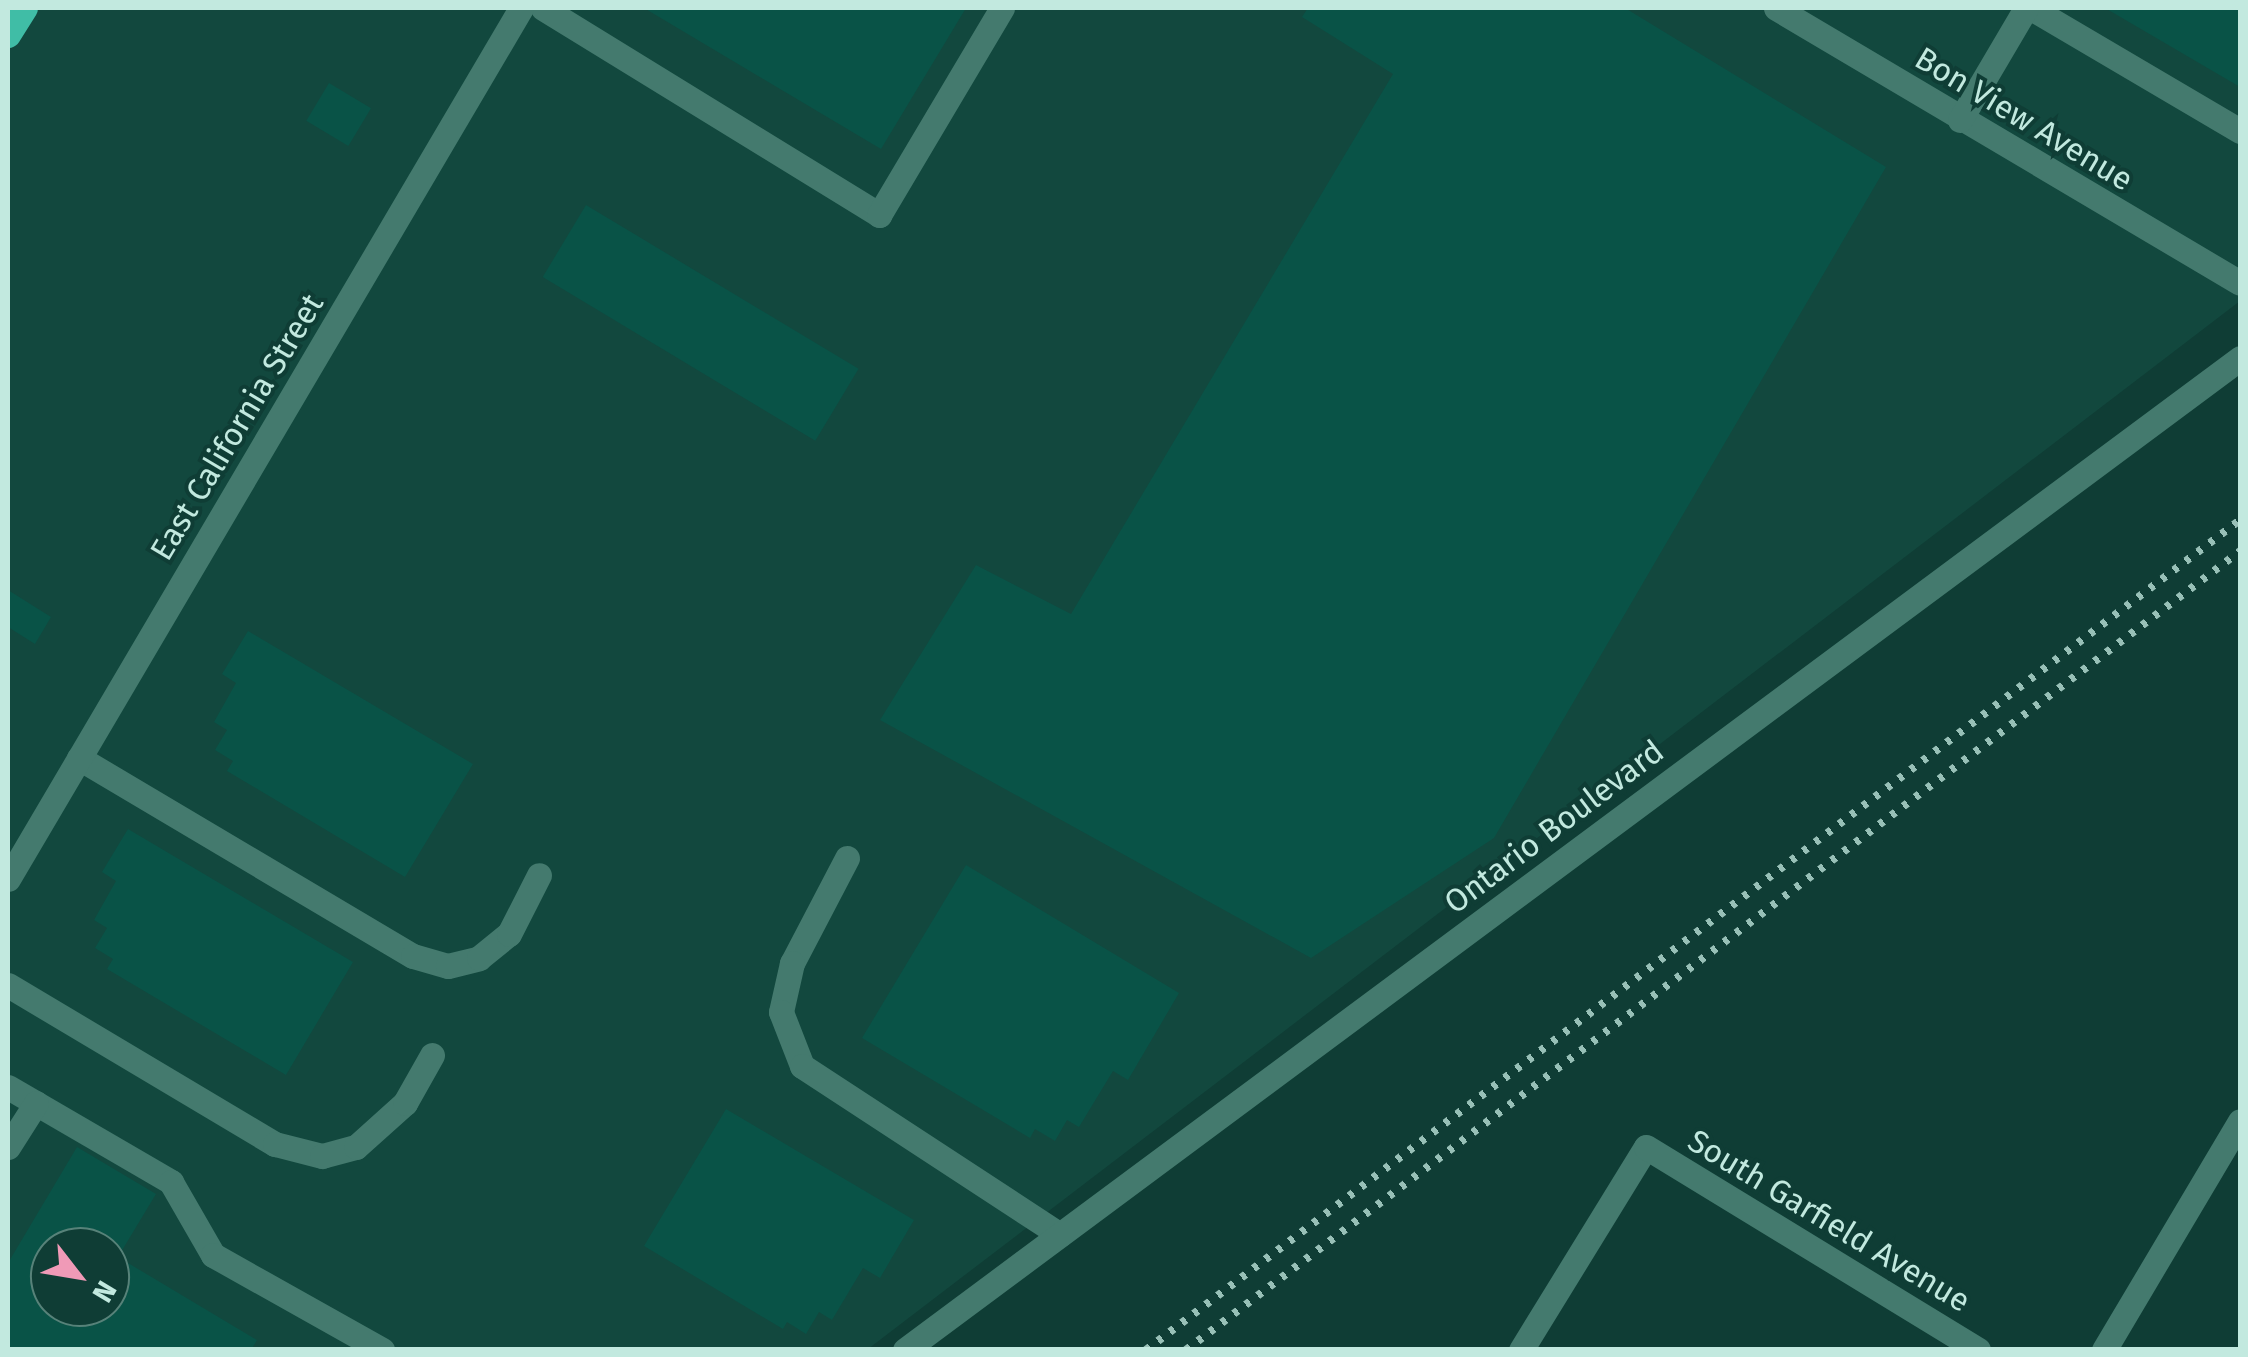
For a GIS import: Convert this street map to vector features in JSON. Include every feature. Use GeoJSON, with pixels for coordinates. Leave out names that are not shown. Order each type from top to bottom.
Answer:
{"type":"FeatureCollection","features":[{"type":"Feature","properties":{"kind":"main road"},"geometry":{"type":"LineString","coordinates":[[8,34],[24,8]]}},
{"type":"Feature","properties":{"kind":"street","name":"East California Street"},"geometry":{"type":"LineString","coordinates":[[8,879],[522,8]]}},
{"type":"Feature","properties":{"kind":"street"},"geometry":{"type":"LineString","coordinates":[[543,8],[879,216],[1002,8]]}},
{"type":"Feature","properties":{"kind":"street","name":"Bon View Avenue"},"geometry":{"type":"LineString","coordinates":[[1776,8],[2240,284]]}},
{"type":"Feature","properties":{"kind":"street"},"geometry":{"type":"LineString","coordinates":[[1960,120],[2029,8],[2240,131]]}},
{"type":"Feature","properties":{"kind":"street","name":"Ontario Boulevard"},"geometry":{"type":"LineString","coordinates":[[906,1350],[2240,358]]}},
{"type":"Feature","properties":{"kind":"street"},"geometry":{"type":"LineString","coordinates":[[78,758],[413,956],[448,966],[479,958],[508,934],[539,875]]}},
{"type":"Feature","properties":{"kind":"street"},"geometry":{"type":"LineString","coordinates":[[847,858],[792,962],[781,1012],[802,1066],[1060,1235]]}},
{"type":"Feature","properties":{"kind":"street"},"geometry":{"type":"LineString","coordinates":[[8,985],[275,1144],[322,1156],[356,1147],[404,1103],[432,1055]]}},
{"type":"Feature","properties":{"kind":"street"},"geometry":{"type":"LineString","coordinates":[[8,1087],[171,1182],[213,1256],[382,1350]]}},
{"type":"Feature","properties":{"kind":"street"},"geometry":{"type":"LineString","coordinates":[[8,1148],[36,1103]]}},
{"type":"Feature","properties":{"kind":"street"},"geometry":{"type":"LineString","coordinates":[[2104,1350],[2240,1121]]}},
{"type":"Feature","properties":{"kind":"street","name":"South Garfield Avenue"},"geometry":{"type":"LineString","coordinates":[[1521,1350],[1646,1148],[1978,1350]]}},
{"type":"Feature","properties":{"kind":"shaded area"},"geometry":{"type":"Polygon","coordinates":[[[8,8],[2240,8],[2240,301],[868,1349],[8,1350],[8,8]]]}},
{"type":"Feature","properties":{"kind":"building"},"geometry":{"type":"Polygon","coordinates":[[[644,8],[966,8],[881,149],[644,8]]]}},
{"type":"Feature","properties":{"kind":"building"},"geometry":{"type":"Polygon","coordinates":[[[1308,8],[1625,8],[1886,167],[1494,838],[1311,958],[880,720],[976,565],[1071,614],[1393,74],[1302,17],[1308,8]]]}},
{"type":"Feature","properties":{"kind":"building"},"geometry":{"type":"Polygon","coordinates":[[[2105,8],[2240,8],[2240,87],[2105,8]]]}},
{"type":"Feature","properties":{"kind":"building"},"geometry":{"type":"Polygon","coordinates":[[[329,83],[371,108],[348,146],[306,121],[329,83]]]}},
{"type":"Feature","properties":{"kind":"building"},"geometry":{"type":"Polygon","coordinates":[[[586,205],[859,369],[815,441],[543,277],[586,205]]]}},
{"type":"Feature","properties":{"kind":"building"},"geometry":{"type":"Polygon","coordinates":[[[8,590],[51,617],[35,644],[8,627],[8,590]]]}},
{"type":"Feature","properties":{"kind":"building"},"geometry":{"type":"Polygon","coordinates":[[[248,631],[473,764],[405,877],[227,771],[233,761],[215,750],[227,730],[214,722],[236,683],[222,674],[248,631]]]}},
{"type":"Feature","properties":{"kind":"building"},"geometry":{"type":"Polygon","coordinates":[[[128,829],[353,962],[286,1075],[107,969],[113,959],[95,948],[107,928],[94,920],[116,881],[102,872],[128,829]]]}},
{"type":"Feature","properties":{"kind":"building"},"geometry":{"type":"Polygon","coordinates":[[[966,865],[1179,993],[1128,1080],[1113,1071],[1079,1127],[1067,1120],[1055,1141],[1035,1129],[1030,1138],[862,1038],[966,865]]]}},
{"type":"Feature","properties":{"kind":"building"},"geometry":{"type":"Polygon","coordinates":[[[726,1109],[914,1220],[880,1278],[863,1268],[832,1320],[819,1312],[806,1334],[787,1322],[783,1329],[644,1246],[726,1109]]]}},
{"type":"Feature","properties":{"kind":"building"},"geometry":{"type":"Polygon","coordinates":[[[77,1147],[156,1194],[130,1237],[130,1227],[30,1227],[30,1327],[130,1327],[130,1264],[257,1340],[251,1350],[8,1350],[8,1263],[77,1147]]]}},
{"type":"Feature","properties":{"kind":"railway"},"geometry":{"type":"LineString","coordinates":[[1146,1350],[2240,520]]}},
{"type":"Feature","properties":{"kind":"railway"},"geometry":{"type":"LineString","coordinates":[[1186,1350],[2240,551]]}}]}
